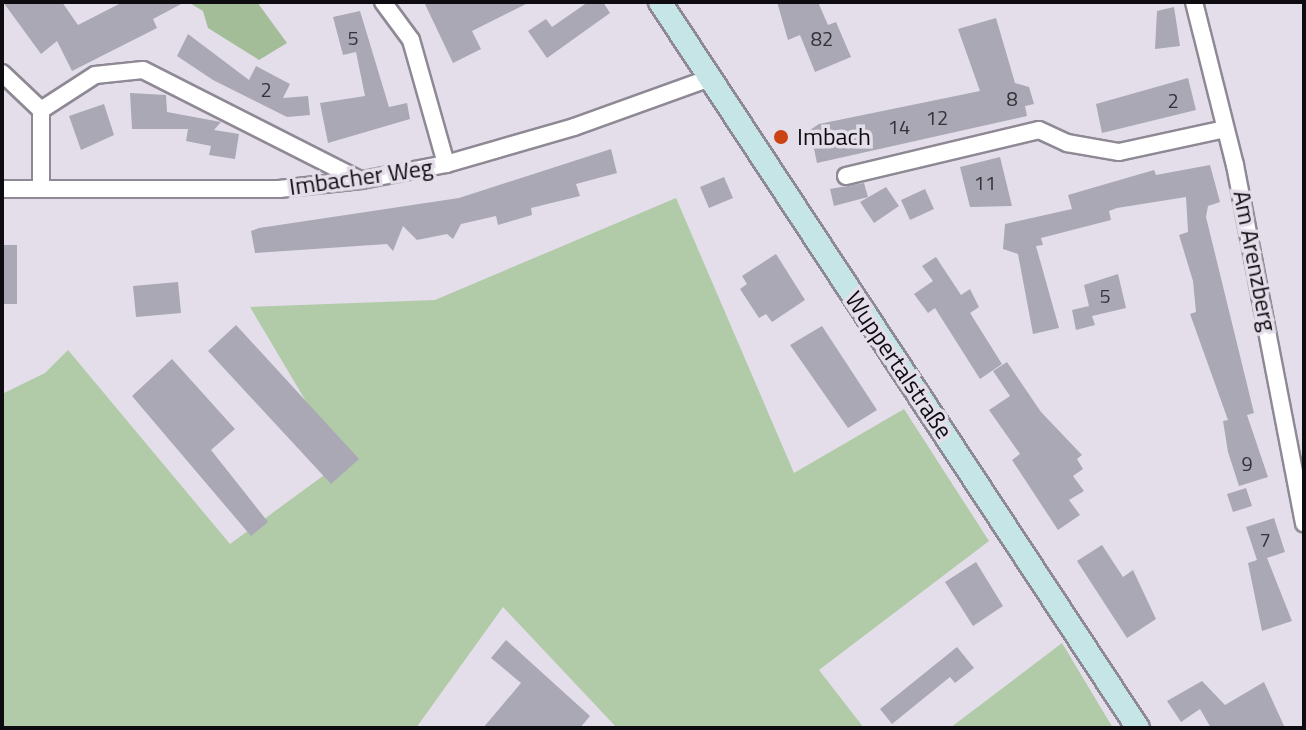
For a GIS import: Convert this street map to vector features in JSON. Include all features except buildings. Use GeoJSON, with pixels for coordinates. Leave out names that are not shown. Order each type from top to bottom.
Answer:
{"type":"FeatureCollection","features":[{"type":"Feature","properties":{"kind":"main road","name":"Wuppertalstraße"},"geometry":{"type":"LineString","coordinates":[[660,2],[707,79],[1138,728]]}},
{"type":"Feature","properties":{"kind":"street"},"geometry":{"type":"LineString","coordinates":[[383,2],[411,40],[446,164]]}},
{"type":"Feature","properties":{"kind":"street","name":"Am Arenzberg"},"geometry":{"type":"LineString","coordinates":[[1194,2],[1225,129],[1304,523]]}},
{"type":"Feature","properties":{"kind":"street"},"geometry":{"type":"LineString","coordinates":[[41,110],[95,75],[143,70],[362,180]]}},
{"type":"Feature","properties":{"kind":"street"},"geometry":{"type":"LineString","coordinates":[[2,73],[41,110],[41,188]]}},
{"type":"Feature","properties":{"kind":"street","name":"Imbacher Weg"},"geometry":{"type":"LineString","coordinates":[[2,189],[279,189],[362,180],[446,164],[707,79]]}},
{"type":"Feature","properties":{"kind":"street"},"geometry":{"type":"LineString","coordinates":[[846,176],[1039,130],[1067,143],[1119,152],[1225,129]]}},
{"type":"Feature","properties":{"kind":"green space"},"geometry":{"type":"Polygon","coordinates":[[[188,2],[257,2],[287,43],[259,60],[208,28],[203,11],[188,2]]]}},
{"type":"Feature","properties":{"kind":"green space"},"geometry":{"type":"Polygon","coordinates":[[[676,198],[794,473],[904,409],[989,541],[819,670],[864,728],[617,728],[503,607],[416,728],[2,728],[2,394],[45,373],[68,350],[230,544],[342,462],[250,307],[435,300],[676,198]]]}},
{"type":"Feature","properties":{"kind":"green space"},"geometry":{"type":"Polygon","coordinates":[[[1062,643],[1113,728],[950,728],[1062,643]]]}},
{"type":"Feature","properties":{"kind":"place","name":"Imbach"},"geometry":{"type":"Point","coordinates":[781,137]}}]}
